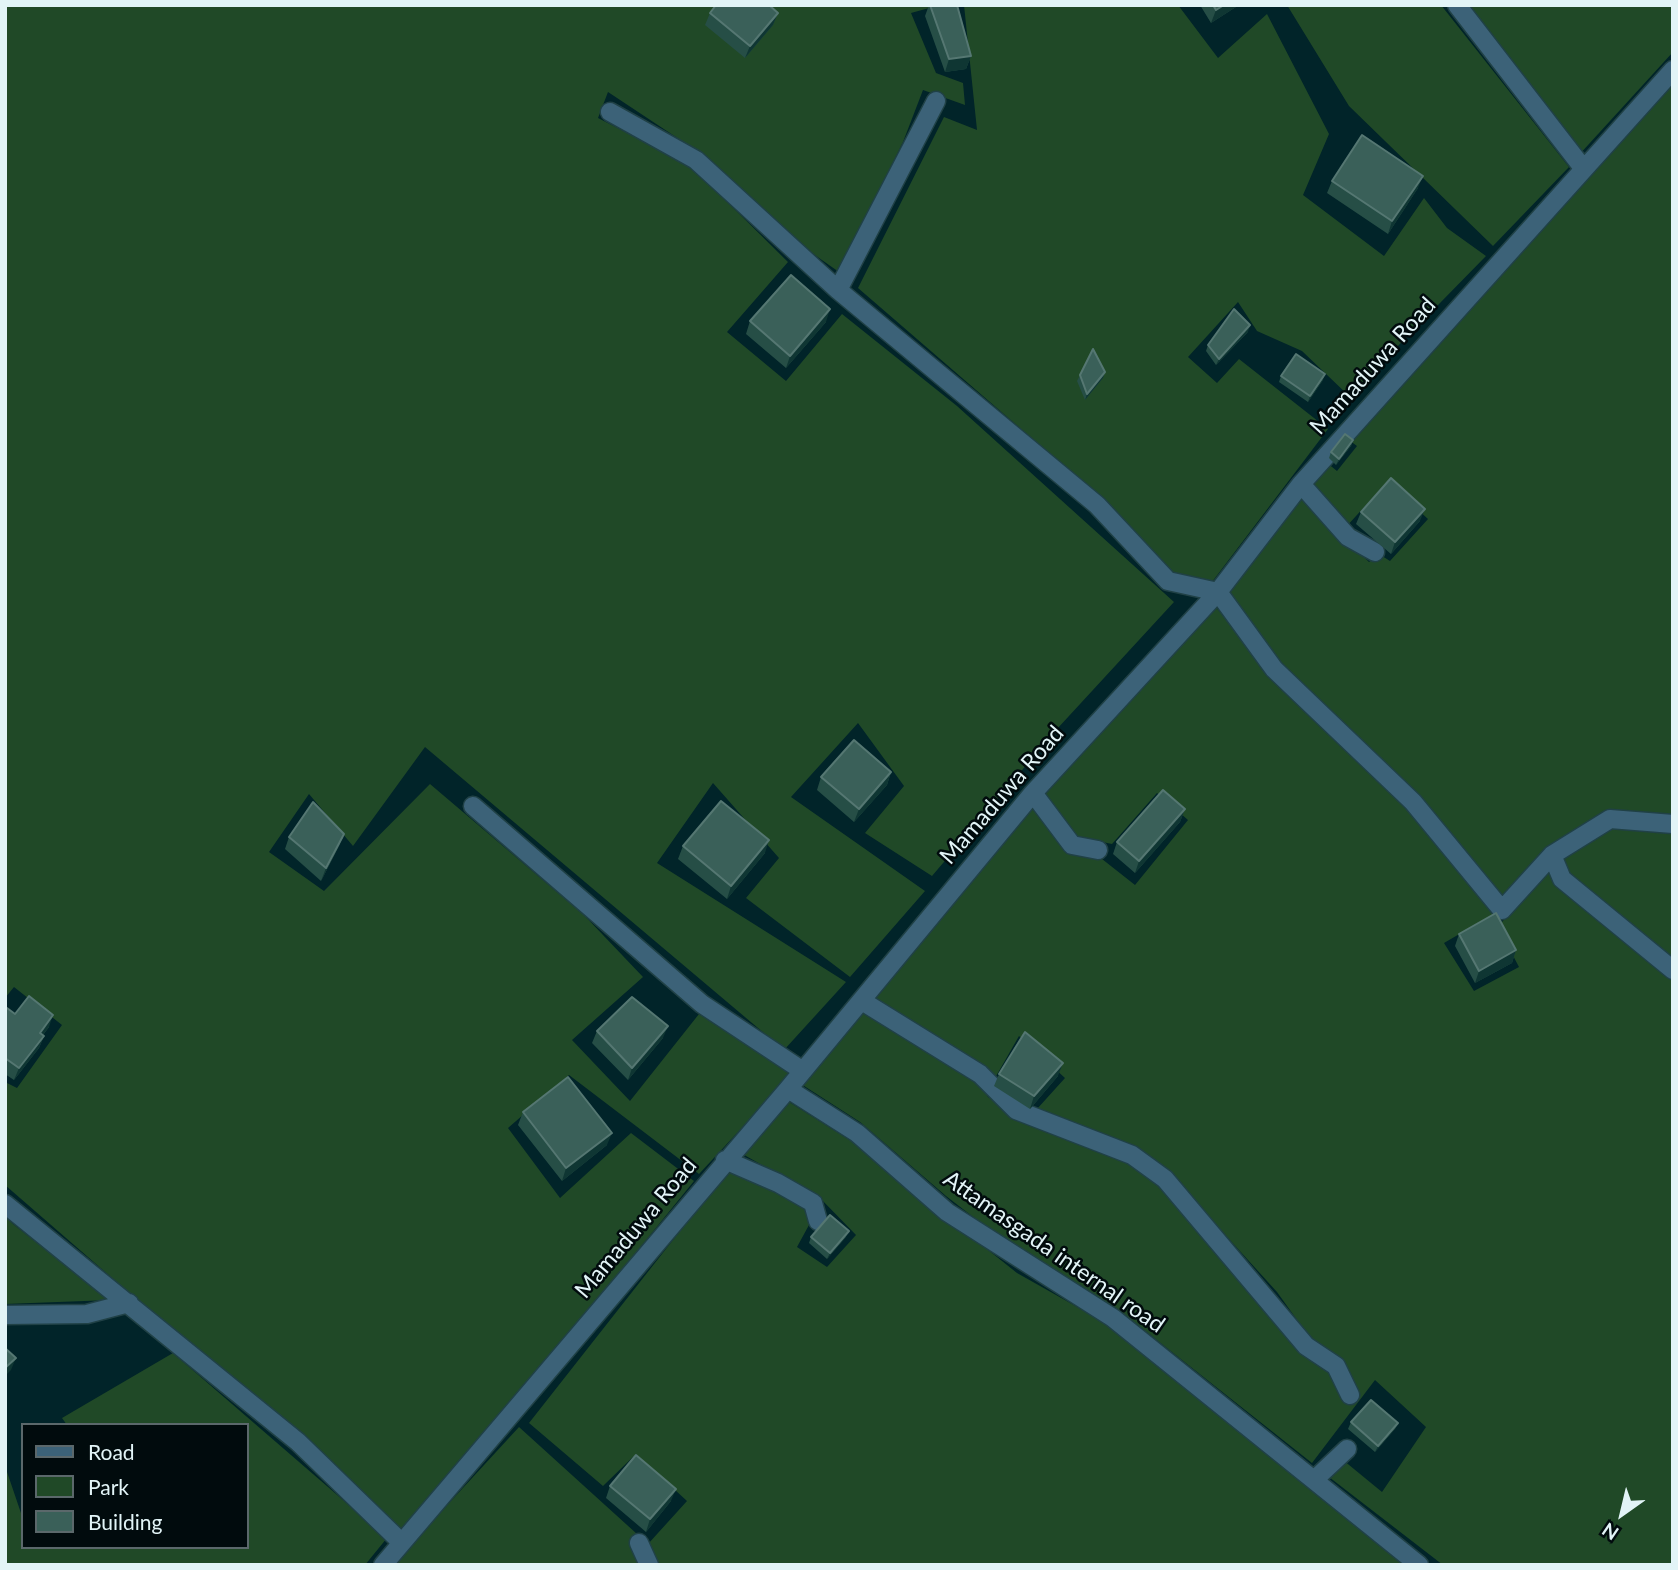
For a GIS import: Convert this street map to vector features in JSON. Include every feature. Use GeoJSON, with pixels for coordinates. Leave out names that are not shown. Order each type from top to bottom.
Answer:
{"type":"FeatureCollection","features":[{"type":"Feature","properties":{"kind":"street"},"geometry":{"type":"LineString","coordinates":[[1457,5],[1583,168]]}},
{"type":"Feature","properties":{"kind":"street","name":"Mamaduwa Road"},"geometry":{"type":"LineString","coordinates":[[383,1565],[788,1089],[1033,793],[1218,592],[1301,484],[1673,70]]}},
{"type":"Feature","properties":{"kind":"street"},"geometry":{"type":"LineString","coordinates":[[838,289],[936,101]]}},
{"type":"Feature","properties":{"kind":"street"},"geometry":{"type":"LineString","coordinates":[[610,112],[696,159],[838,289],[1097,505],[1168,581],[1218,592],[1274,669],[1413,802],[1502,910],[1552,855],[1610,819],[1673,824]]}},
{"type":"Feature","properties":{"kind":"street"},"geometry":{"type":"LineString","coordinates":[[1301,484],[1348,537],[1376,552]]}},
{"type":"Feature","properties":{"kind":"street"},"geometry":{"type":"LineString","coordinates":[[1033,793],[1072,845],[1098,850]]}},
{"type":"Feature","properties":{"kind":"street"},"geometry":{"type":"LineString","coordinates":[[473,806],[702,1004],[803,1071]]}},
{"type":"Feature","properties":{"kind":"street"},"geometry":{"type":"LineString","coordinates":[[1552,855],[1562,879],[1673,970]]}},
{"type":"Feature","properties":{"kind":"street"},"geometry":{"type":"LineString","coordinates":[[862,1001],[981,1074],[1016,1110],[1132,1155],[1165,1179],[1306,1346],[1336,1366],[1350,1395]]}},
{"type":"Feature","properties":{"kind":"street","name":"Attamasgada internal road"},"geometry":{"type":"LineString","coordinates":[[788,1089],[857,1133],[947,1212],[1113,1318],[1419,1565]]}},
{"type":"Feature","properties":{"kind":"street"},"geometry":{"type":"LineString","coordinates":[[725,1160],[778,1183],[813,1203],[818,1221]]}},
{"type":"Feature","properties":{"kind":"street"},"geometry":{"type":"LineString","coordinates":[[5,1204],[21,1220],[129,1303],[298,1442],[401,1542]]}},
{"type":"Feature","properties":{"kind":"street"},"geometry":{"type":"LineString","coordinates":[[5,1315],[87,1314],[129,1303]]}},
{"type":"Feature","properties":{"kind":"street"},"geometry":{"type":"LineString","coordinates":[[1314,1480],[1348,1449]]}},
{"type":"Feature","properties":{"kind":"street"},"geometry":{"type":"LineString","coordinates":[[639,1543],[649,1565]]}},
{"type":"Feature","properties":{"kind":"green space"},"geometry":{"type":"Polygon","coordinates":[[[5,5],[940,5],[911,13],[936,73],[963,83],[965,105],[923,90],[903,142],[839,272],[779,230],[700,153],[608,92],[598,118],[689,164],[788,262],[727,332],[786,381],[842,314],[957,406],[1174,602],[1057,729],[932,876],[865,833],[904,786],[858,723],[791,797],[925,891],[850,977],[746,898],[779,858],[713,783],[657,863],[846,982],[784,1050],[425,747],[353,846],[309,794],[269,852],[324,891],[430,784],[583,914],[643,977],[572,1040],[630,1101],[699,1014],[792,1074],[699,1174],[569,1075],[508,1128],[560,1198],[631,1133],[694,1181],[523,1392],[401,1529],[5,1185],[5,1082],[17,1088],[62,1025],[14,987],[5,998],[5,5]]]}},
{"type":"Feature","properties":{"kind":"green space"},"geometry":{"type":"Polygon","coordinates":[[[964,5],[1178,5],[1218,58],[1267,14],[1329,134],[1303,195],[1384,256],[1424,198],[1447,228],[1486,256],[1349,396],[1302,351],[1257,331],[1238,302],[1188,357],[1217,383],[1239,359],[1328,429],[1209,586],[1170,573],[1109,505],[858,288],[944,117],[977,130],[964,5]]]}},
{"type":"Feature","properties":{"kind":"green space"},"geometry":{"type":"Polygon","coordinates":[[[1287,5],[1441,5],[1569,167],[1493,246],[1349,106],[1287,5]]]}},
{"type":"Feature","properties":{"kind":"green space"},"geometry":{"type":"Polygon","coordinates":[[[1465,5],[1673,5],[1673,52],[1578,156],[1465,5]]]}},
{"type":"Feature","properties":{"kind":"green space"},"geometry":{"type":"Polygon","coordinates":[[[1673,81],[1673,817],[1608,811],[1500,901],[1279,664],[1220,591],[1297,492],[1369,562],[1379,554],[1390,561],[1428,519],[1387,482],[1346,527],[1302,481],[1321,458],[1337,471],[1357,446],[1342,435],[1673,81]]]}},
{"type":"Feature","properties":{"kind":"green space"},"geometry":{"type":"Polygon","coordinates":[[[1211,601],[1271,674],[1413,813],[1455,868],[1499,911],[1444,943],[1474,991],[1519,967],[1498,927],[1549,864],[1673,973],[1673,1565],[1443,1565],[1329,1477],[1343,1460],[1382,1492],[1426,1427],[1375,1380],[1312,1463],[1115,1307],[1021,1254],[946,1196],[860,1122],[801,1084],[858,1010],[977,1078],[988,1097],[1016,1114],[1129,1160],[1162,1184],[1331,1369],[1353,1398],[1277,1292],[1169,1173],[1037,1109],[1065,1078],[1019,1036],[995,1078],[865,997],[962,893],[1026,799],[1135,885],[1188,820],[1157,793],[1112,844],[1078,837],[1037,789],[1211,601]]]}},
{"type":"Feature","properties":{"kind":"green space"},"geometry":{"type":"Polygon","coordinates":[[[1610,825],[1673,830],[1673,958],[1567,876],[1562,855],[1610,825]]]}},
{"type":"Feature","properties":{"kind":"green space"},"geometry":{"type":"Polygon","coordinates":[[[786,1100],[853,1142],[1017,1273],[1111,1326],[1201,1401],[1313,1487],[1404,1565],[392,1565],[519,1427],[648,1544],[687,1501],[636,1454],[603,1486],[529,1423],[728,1170],[771,1186],[807,1209],[809,1225],[797,1247],[827,1267],[856,1235],[820,1198],[739,1152],[786,1100]]]}},
{"type":"Feature","properties":{"kind":"green space"},"geometry":{"type":"Polygon","coordinates":[[[5,1216],[13,1224],[111,1300],[5,1304],[5,1216]]]}},
{"type":"Feature","properties":{"kind":"green space"},"geometry":{"type":"Polygon","coordinates":[[[173,1353],[387,1538],[365,1565],[5,1565],[5,1466],[21,1513],[21,1549],[248,1549],[248,1423],[66,1423],[62,1418],[173,1353]]]}},
{"type":"Feature","properties":{"kind":"building"},"geometry":{"type":"Polygon","coordinates":[[[716,5],[769,5],[778,13],[750,46],[710,13],[716,5]]]}},
{"type":"Feature","properties":{"kind":"building"},"geometry":{"type":"Polygon","coordinates":[[[930,5],[957,5],[971,56],[949,59],[930,5]]]}},
{"type":"Feature","properties":{"kind":"building"},"geometry":{"type":"Polygon","coordinates":[[[1362,135],[1423,176],[1392,221],[1332,181],[1362,135]]]}},
{"type":"Feature","properties":{"kind":"building"},"geometry":{"type":"Polygon","coordinates":[[[791,275],[830,309],[790,356],[750,321],[791,275]]]}},
{"type":"Feature","properties":{"kind":"building"},"geometry":{"type":"Polygon","coordinates":[[[1234,309],[1250,325],[1219,359],[1208,345],[1234,309]]]}},
{"type":"Feature","properties":{"kind":"building"},"geometry":{"type":"Polygon","coordinates":[[[1093,349],[1105,372],[1087,394],[1080,375],[1093,349]]]}},
{"type":"Feature","properties":{"kind":"building"},"geometry":{"type":"Polygon","coordinates":[[[1296,354],[1325,374],[1310,396],[1281,376],[1296,354]]]}},
{"type":"Feature","properties":{"kind":"building"},"geometry":{"type":"Polygon","coordinates":[[[1345,434],[1353,440],[1339,459],[1331,452],[1345,434]]]}},
{"type":"Feature","properties":{"kind":"building"},"geometry":{"type":"Polygon","coordinates":[[[1391,478],[1425,509],[1395,542],[1361,512],[1391,478]]]}},
{"type":"Feature","properties":{"kind":"building"},"geometry":{"type":"Polygon","coordinates":[[[854,740],[891,772],[859,809],[821,777],[854,740]]]}},
{"type":"Feature","properties":{"kind":"building"},"geometry":{"type":"Polygon","coordinates":[[[1163,790],[1185,809],[1139,861],[1117,842],[1163,790]]]}},
{"type":"Feature","properties":{"kind":"building"},"geometry":{"type":"Polygon","coordinates":[[[721,801],[769,840],[731,886],[683,846],[721,801]]]}},
{"type":"Feature","properties":{"kind":"building"},"geometry":{"type":"Polygon","coordinates":[[[313,802],[344,834],[326,868],[289,837],[313,802]]]}},
{"type":"Feature","properties":{"kind":"building"},"geometry":{"type":"Polygon","coordinates":[[[1496,913],[1516,950],[1479,971],[1459,934],[1496,913]]]}},
{"type":"Feature","properties":{"kind":"building"},"geometry":{"type":"Polygon","coordinates":[[[29,996],[53,1015],[40,1033],[44,1036],[19,1068],[5,1058],[5,1010],[7,1008],[15,1014],[29,996]]]}},
{"type":"Feature","properties":{"kind":"building"},"geometry":{"type":"Polygon","coordinates":[[[632,997],[668,1026],[632,1068],[597,1031],[632,997]]]}},
{"type":"Feature","properties":{"kind":"building"},"geometry":{"type":"Polygon","coordinates":[[[1025,1032],[1063,1063],[1034,1096],[999,1074],[1025,1032]]]}},
{"type":"Feature","properties":{"kind":"building"},"geometry":{"type":"Polygon","coordinates":[[[568,1077],[612,1133],[566,1168],[523,1112],[568,1077]]]}},
{"type":"Feature","properties":{"kind":"building"},"geometry":{"type":"Polygon","coordinates":[[[830,1215],[849,1231],[830,1253],[811,1237],[830,1215]]]}},
{"type":"Feature","properties":{"kind":"building"},"geometry":{"type":"Polygon","coordinates":[[[5,1348],[16,1358],[5,1368],[5,1348]]]}},
{"type":"Feature","properties":{"kind":"building"},"geometry":{"type":"Polygon","coordinates":[[[1371,1400],[1398,1423],[1378,1446],[1351,1422],[1371,1400]]]}},
{"type":"Feature","properties":{"kind":"building"},"geometry":{"type":"Polygon","coordinates":[[[636,1455],[676,1489],[650,1519],[610,1486],[636,1455]]]}}]}
